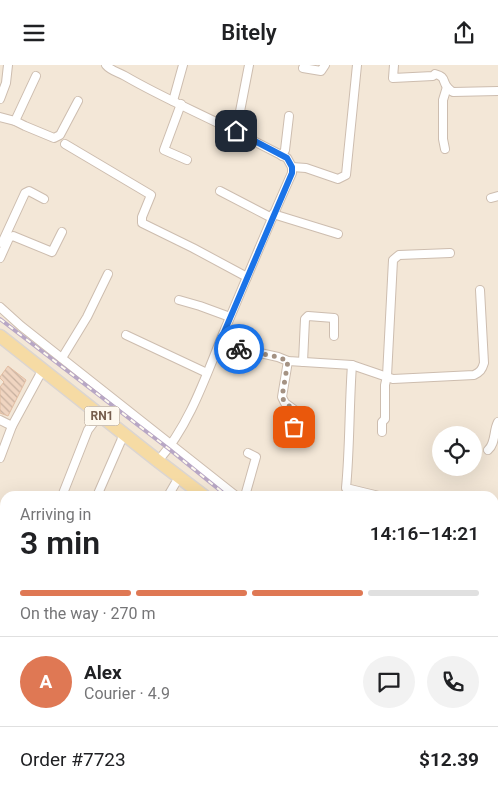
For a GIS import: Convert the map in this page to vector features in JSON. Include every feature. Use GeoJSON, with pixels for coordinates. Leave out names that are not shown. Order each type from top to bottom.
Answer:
{"type":"FeatureCollection","features":[{"type":"Feature","properties":{"kind":"main road","name":"RN1"},"geometry":{"type":"LineString","coordinates":[[0,336],[197,491]]}},
{"type":"Feature","properties":{"kind":"street"},"geometry":{"type":"LineString","coordinates":[[0,99],[6,83],[8,65]]}},
{"type":"Feature","properties":{"kind":"street"},"geometry":{"type":"LineString","coordinates":[[106,65],[146,88],[236,131],[287,158],[292,167],[292,173],[193,407],[172,445],[158,461]]}},
{"type":"Feature","properties":{"kind":"street"},"geometry":{"type":"LineString","coordinates":[[173,101],[183,65]]}},
{"type":"Feature","properties":{"kind":"street"},"geometry":{"type":"LineString","coordinates":[[236,131],[248,65]]}},
{"type":"Feature","properties":{"kind":"street"},"geometry":{"type":"LineString","coordinates":[[303,69],[321,71],[325,65]]}},
{"type":"Feature","properties":{"kind":"street"},"geometry":{"type":"LineString","coordinates":[[292,167],[306,167],[338,179],[346,175],[357,65]]}},
{"type":"Feature","properties":{"kind":"street"},"geometry":{"type":"LineString","coordinates":[[394,65],[394,78],[435,75],[441,76],[447,87],[453,92],[498,91]]}},
{"type":"Feature","properties":{"kind":"street"},"geometry":{"type":"LineString","coordinates":[[434,65],[435,75]]}},
{"type":"Feature","properties":{"kind":"street"},"geometry":{"type":"LineString","coordinates":[[15,121],[36,76]]}},
{"type":"Feature","properties":{"kind":"street"},"geometry":{"type":"LineString","coordinates":[[444,149],[443,100],[447,87]]}},
{"type":"Feature","properties":{"kind":"street"},"geometry":{"type":"LineString","coordinates":[[0,117],[15,121],[54,138],[60,135],[78,101]]}},
{"type":"Feature","properties":{"kind":"street"},"geometry":{"type":"LineString","coordinates":[[181,105],[164,150],[187,160]]}},
{"type":"Feature","properties":{"kind":"street"},"geometry":{"type":"LineString","coordinates":[[282,156],[285,150],[289,115]]}},
{"type":"Feature","properties":{"kind":"street"},"geometry":{"type":"LineString","coordinates":[[64,144],[151,195],[142,217],[142,223],[247,277]]}},
{"type":"Feature","properties":{"kind":"street"},"geometry":{"type":"LineString","coordinates":[[0,247],[25,193],[29,191],[44,199]]}},
{"type":"Feature","properties":{"kind":"street"},"geometry":{"type":"LineString","coordinates":[[220,191],[273,216],[338,235]]}},
{"type":"Feature","properties":{"kind":"street"},"geometry":{"type":"LineString","coordinates":[[0,258],[13,235],[52,252],[62,232]]}},
{"type":"Feature","properties":{"kind":"street"},"geometry":{"type":"LineString","coordinates":[[382,432],[393,260],[399,255],[450,253]]}},
{"type":"Feature","properties":{"kind":"street"},"geometry":{"type":"LineString","coordinates":[[62,358],[108,274]]}},
{"type":"Feature","properties":{"kind":"street"},"geometry":{"type":"LineString","coordinates":[[219,344],[288,361],[352,365],[393,379],[474,375],[479,373],[484,363],[480,290]]}},
{"type":"Feature","properties":{"kind":"street"},"geometry":{"type":"LineString","coordinates":[[179,300],[230,317]]}},
{"type":"Feature","properties":{"kind":"street"},"geometry":{"type":"LineString","coordinates":[[0,307],[21,326],[230,491]]}},
{"type":"Feature","properties":{"kind":"street"},"geometry":{"type":"LineString","coordinates":[[303,362],[305,319],[308,316],[334,319],[334,336]]}},
{"type":"Feature","properties":{"kind":"street"},"geometry":{"type":"LineString","coordinates":[[126,335],[207,373]]}},
{"type":"Feature","properties":{"kind":"street"},"geometry":{"type":"LineString","coordinates":[[288,361],[282,397],[285,403],[296,411],[294,427]]}},
{"type":"Feature","properties":{"kind":"street"},"geometry":{"type":"LineString","coordinates":[[346,491],[352,365]]}},
{"type":"Feature","properties":{"kind":"street"},"geometry":{"type":"LineString","coordinates":[[0,458],[12,426],[43,369]]}},
{"type":"Feature","properties":{"kind":"street"},"geometry":{"type":"LineString","coordinates":[[64,491],[88,430],[100,414]]}},
{"type":"Feature","properties":{"kind":"street"},"geometry":{"type":"LineString","coordinates":[[0,420],[12,426]]}},
{"type":"Feature","properties":{"kind":"street"},"geometry":{"type":"LineString","coordinates":[[488,451],[493,443],[498,423]]}},
{"type":"Feature","properties":{"kind":"street"},"geometry":{"type":"LineString","coordinates":[[99,491],[124,434]]}},
{"type":"Feature","properties":{"kind":"street"},"geometry":{"type":"LineString","coordinates":[[246,491],[256,457],[248,453]]}},
{"type":"Feature","properties":{"kind":"street"},"geometry":{"type":"LineString","coordinates":[[171,491],[179,477]]}},
{"type":"Feature","properties":{"kind":"shaded area"},"geometry":{"type":"Polygon","coordinates":[[[0,65],[498,65],[498,491],[0,491],[0,65]]]}},
{"type":"Feature","properties":{"kind":"building"},"geometry":{"type":"Polygon","coordinates":[[[8,366],[26,380],[8,416],[0,413],[0,387],[4,382],[0,377],[8,366]]]}},
{"type":"Feature","properties":{"kind":"railway"},"geometry":{"type":"LineString","coordinates":[[0,319],[221,491]]}},
{"type":"Feature","properties":{"kind":"way so far"},"geometry":{"type":"LineString","coordinates":[[239,349],[278,357],[288,361],[282,397],[285,403],[296,411],[294,427]]}},
{"type":"Feature","properties":{"kind":"route"},"geometry":{"type":"LineString","coordinates":[[236,131],[287,158],[292,167],[292,173],[219,344],[239,349]]}}]}
